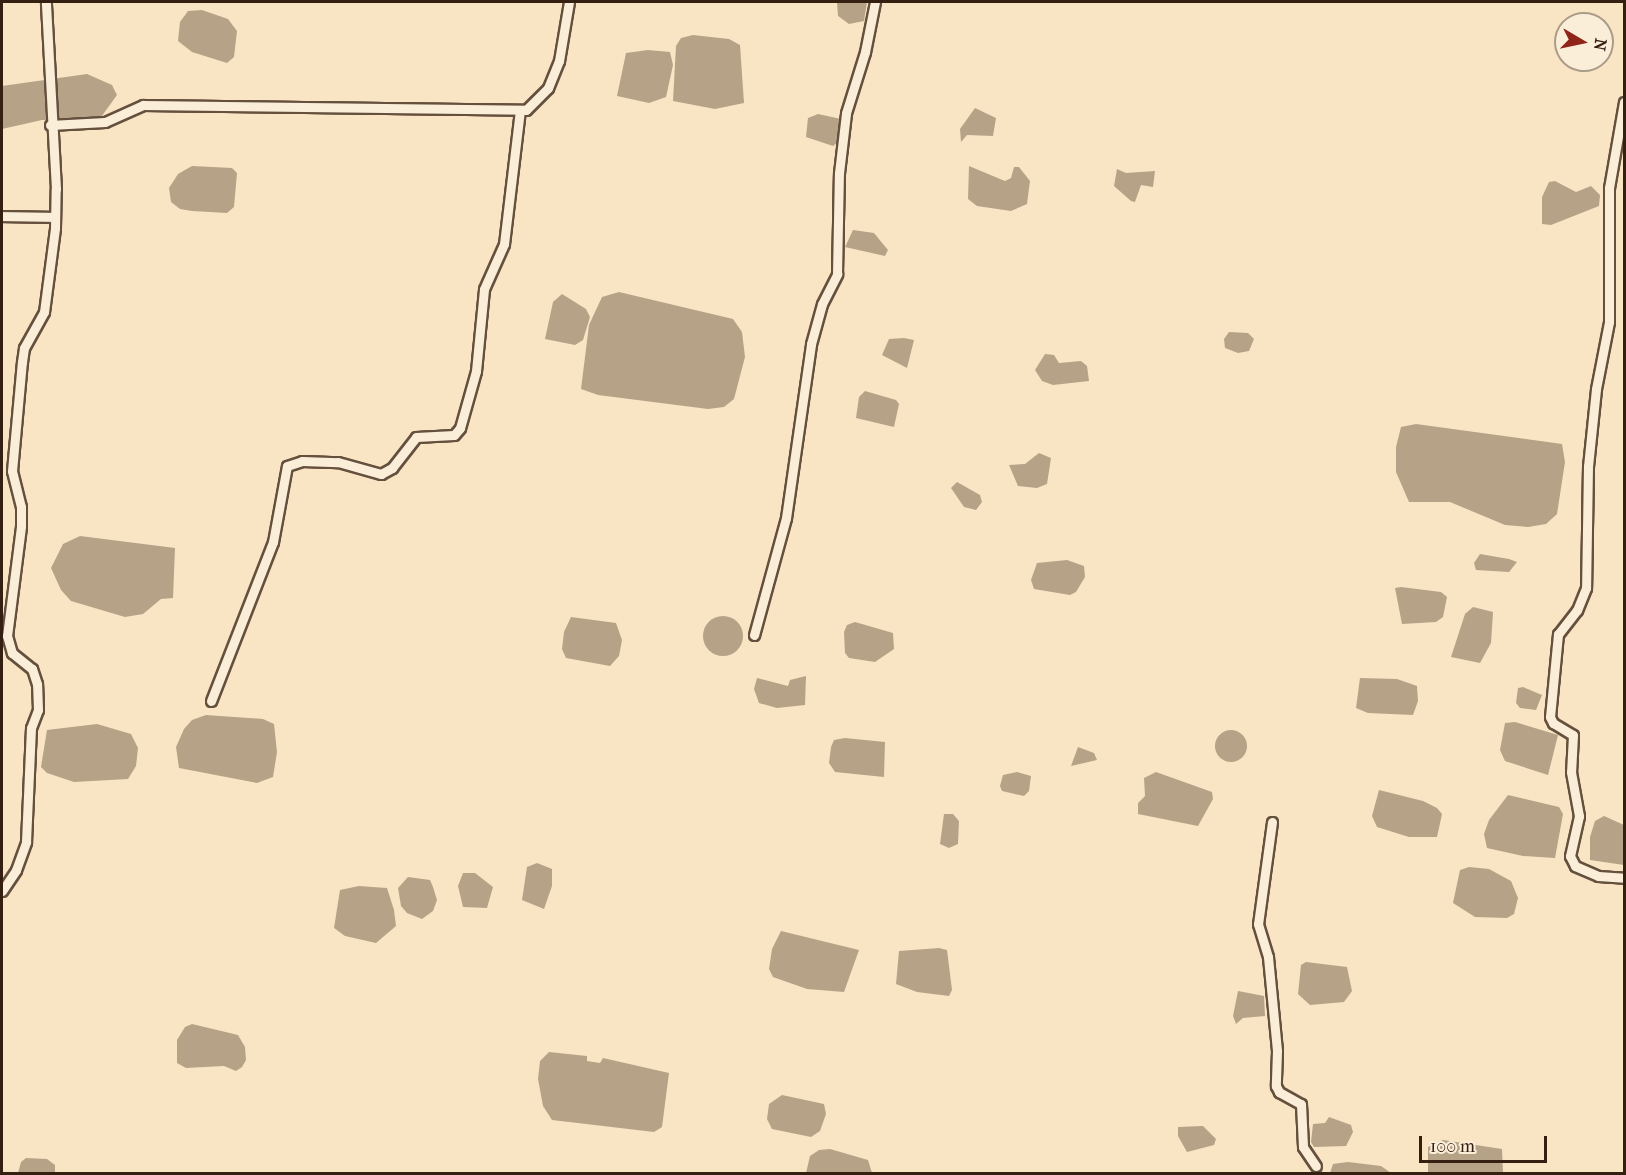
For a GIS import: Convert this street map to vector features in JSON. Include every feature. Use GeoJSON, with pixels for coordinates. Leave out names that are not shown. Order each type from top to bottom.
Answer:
{"type":"FeatureCollection","features":[{"type":"Feature","properties":{"kind":"street"},"geometry":{"type":"LineString","coordinates":[[2,891],[16,870],[26,842],[31,728],[38,710],[37,684],[32,669],[12,653],[7,636],[21,526],[21,507],[12,471],[22,362],[24,348],[44,312],[55,218],[56,189],[47,76],[46,2]]}},
{"type":"Feature","properties":{"kind":"street"},"geometry":{"type":"LineString","coordinates":[[50,125],[105,122],[143,105],[526,110],[548,88],[559,61],[569,2]]}},
{"type":"Feature","properties":{"kind":"street"},"geometry":{"type":"LineString","coordinates":[[754,635],[786,518],[811,344],[822,304],[837,274],[839,173],[846,113],[875,2]]}},
{"type":"Feature","properties":{"kind":"street"},"geometry":{"type":"LineString","coordinates":[[1624,102],[1609,188],[1610,322],[1596,389],[1588,466],[1586,588],[1577,610],[1558,634],[1550,708],[1553,723],[1573,735],[1570,772],[1579,816],[1570,856],[1575,867],[1598,876],[1624,878]]}},
{"type":"Feature","properties":{"kind":"street"},"geometry":{"type":"LineString","coordinates":[[211,701],[273,542],[287,466],[302,460],[338,462],[381,474],[392,468],[416,437],[454,435],[460,428],[476,371],[484,289],[504,244],[520,110]]}},
{"type":"Feature","properties":{"kind":"street"},"geometry":{"type":"LineString","coordinates":[[2,216],[55,218]]}},
{"type":"Feature","properties":{"kind":"street"},"geometry":{"type":"LineString","coordinates":[[1272,822],[1258,924],[1268,957],[1277,1051],[1276,1086],[1279,1092],[1301,1104],[1303,1147],[1316,1166]]}},
{"type":"Feature","properties":{"kind":"shaded area"},"geometry":{"type":"Polygon","coordinates":[[[837,2],[867,2],[864,21],[849,24],[838,16],[837,2]]]}},
{"type":"Feature","properties":{"kind":"shaded area"},"geometry":{"type":"Polygon","coordinates":[[[202,10],[228,19],[237,31],[234,57],[227,63],[192,52],[178,41],[180,22],[188,11],[202,10]]]}},
{"type":"Feature","properties":{"kind":"shaded area"},"geometry":{"type":"Polygon","coordinates":[[[693,35],[729,39],[740,45],[744,103],[715,109],[673,101],[676,46],[681,38],[693,35]]]}},
{"type":"Feature","properties":{"kind":"shaded area"},"geometry":{"type":"Polygon","coordinates":[[[648,50],[670,52],[673,65],[666,97],[649,103],[617,96],[626,53],[648,50]]]}},
{"type":"Feature","properties":{"kind":"shaded area"},"geometry":{"type":"Polygon","coordinates":[[[87,74],[112,85],[117,95],[99,120],[42,120],[2,129],[2,86],[87,74]]]}},
{"type":"Feature","properties":{"kind":"shaded area"},"geometry":{"type":"Polygon","coordinates":[[[975,108],[996,118],[993,136],[967,135],[961,142],[960,129],[975,108]]]}},
{"type":"Feature","properties":{"kind":"shaded area"},"geometry":{"type":"Polygon","coordinates":[[[818,114],[841,119],[838,142],[833,146],[806,137],[808,118],[818,114]]]}},
{"type":"Feature","properties":{"kind":"shaded area"},"geometry":{"type":"Polygon","coordinates":[[[192,166],[232,168],[237,173],[234,207],[227,213],[192,211],[180,209],[171,202],[169,188],[178,174],[192,166]]]}},
{"type":"Feature","properties":{"kind":"shaded area"},"geometry":{"type":"Polygon","coordinates":[[[969,166],[1005,181],[1011,178],[1014,167],[1019,167],[1030,181],[1027,204],[1011,211],[977,206],[968,199],[969,166]]]}},
{"type":"Feature","properties":{"kind":"shaded area"},"geometry":{"type":"Polygon","coordinates":[[[1117,169],[1126,173],[1155,171],[1153,187],[1141,185],[1135,202],[1131,201],[1114,186],[1117,169]]]}},
{"type":"Feature","properties":{"kind":"shaded area"},"geometry":{"type":"Polygon","coordinates":[[[1555,181],[1576,192],[1591,186],[1600,195],[1599,206],[1551,225],[1542,224],[1542,197],[1549,182],[1555,181]]]}},
{"type":"Feature","properties":{"kind":"shaded area"},"geometry":{"type":"Polygon","coordinates":[[[853,230],[874,233],[888,250],[885,256],[845,247],[853,230]]]}},
{"type":"Feature","properties":{"kind":"shaded area"},"geometry":{"type":"Polygon","coordinates":[[[619,292],[733,319],[742,332],[745,357],[734,399],[724,407],[708,409],[598,395],[581,389],[589,325],[602,297],[619,292]]]}},
{"type":"Feature","properties":{"kind":"shaded area"},"geometry":{"type":"Polygon","coordinates":[[[562,294],[586,309],[590,317],[583,340],[575,345],[545,339],[553,302],[562,294]]]}},
{"type":"Feature","properties":{"kind":"shaded area"},"geometry":{"type":"Polygon","coordinates":[[[1229,332],[1248,333],[1254,339],[1249,351],[1238,353],[1225,348],[1224,339],[1229,332]]]}},
{"type":"Feature","properties":{"kind":"shaded area"},"geometry":{"type":"Polygon","coordinates":[[[889,339],[914,340],[907,368],[882,355],[889,339]]]}},
{"type":"Feature","properties":{"kind":"shaded area"},"geometry":{"type":"Polygon","coordinates":[[[1045,354],[1054,355],[1059,363],[1081,361],[1087,366],[1089,381],[1053,385],[1042,381],[1035,370],[1045,354]]]}},
{"type":"Feature","properties":{"kind":"shaded area"},"geometry":{"type":"Polygon","coordinates":[[[865,391],[896,400],[899,404],[894,427],[856,418],[859,397],[865,391]]]}},
{"type":"Feature","properties":{"kind":"shaded area"},"geometry":{"type":"Polygon","coordinates":[[[1416,424],[1562,444],[1565,462],[1557,514],[1546,524],[1528,527],[1505,525],[1450,502],[1409,502],[1396,472],[1396,447],[1401,427],[1416,424]]]}},
{"type":"Feature","properties":{"kind":"shaded area"},"geometry":{"type":"Polygon","coordinates":[[[1039,453],[1051,458],[1047,484],[1037,488],[1018,486],[1009,465],[1025,464],[1039,453]]]}},
{"type":"Feature","properties":{"kind":"shaded area"},"geometry":{"type":"Polygon","coordinates":[[[957,482],[980,495],[982,502],[976,510],[964,507],[951,488],[957,482]]]}},
{"type":"Feature","properties":{"kind":"shaded area"},"geometry":{"type":"Polygon","coordinates":[[[80,536],[175,548],[173,598],[161,599],[143,614],[125,617],[71,601],[61,590],[51,568],[63,544],[80,536]]]}},
{"type":"Feature","properties":{"kind":"shaded area"},"geometry":{"type":"Polygon","coordinates":[[[1480,554],[1517,562],[1509,572],[1476,570],[1474,563],[1480,554]]]}},
{"type":"Feature","properties":{"kind":"shaded area"},"geometry":{"type":"Polygon","coordinates":[[[1067,560],[1084,566],[1085,577],[1076,592],[1070,595],[1034,589],[1031,580],[1037,563],[1067,560]]]}},
{"type":"Feature","properties":{"kind":"shaded area"},"geometry":{"type":"Polygon","coordinates":[[[1395,588],[1441,592],[1447,597],[1443,617],[1436,622],[1402,624],[1395,588]]]}},
{"type":"Feature","properties":{"kind":"shaded area"},"geometry":{"type":"Polygon","coordinates":[[[1473,607],[1493,612],[1491,643],[1480,663],[1451,657],[1465,614],[1473,607]]]}},
{"type":"Feature","properties":{"kind":"shaded area"},"geometry":{"type":"Polygon","coordinates":[[[723,616],[731,617],[737,622],[742,628],[742,644],[737,650],[731,655],[723,656],[715,655],[709,650],[704,644],[703,636],[704,628],[709,622],[715,617],[723,616]]]}},
{"type":"Feature","properties":{"kind":"shaded area"},"geometry":{"type":"Polygon","coordinates":[[[571,617],[616,623],[622,640],[619,656],[610,666],[566,658],[562,649],[564,632],[571,617]]]}},
{"type":"Feature","properties":{"kind":"shaded area"},"geometry":{"type":"Polygon","coordinates":[[[855,622],[893,633],[894,649],[875,662],[849,658],[845,653],[844,632],[847,625],[855,622]]]}},
{"type":"Feature","properties":{"kind":"shaded area"},"geometry":{"type":"Polygon","coordinates":[[[806,676],[805,705],[777,708],[759,703],[754,689],[757,678],[788,686],[790,680],[806,676]]]}},
{"type":"Feature","properties":{"kind":"shaded area"},"geometry":{"type":"Polygon","coordinates":[[[1360,678],[1397,679],[1417,686],[1418,701],[1413,715],[1368,713],[1356,708],[1360,678]]]}},
{"type":"Feature","properties":{"kind":"shaded area"},"geometry":{"type":"Polygon","coordinates":[[[1523,687],[1542,695],[1536,710],[1520,708],[1516,703],[1518,688],[1523,687]]]}},
{"type":"Feature","properties":{"kind":"shaded area"},"geometry":{"type":"Polygon","coordinates":[[[206,715],[263,719],[274,724],[277,752],[273,777],[257,783],[179,768],[176,747],[184,729],[192,720],[206,715]]]}},
{"type":"Feature","properties":{"kind":"shaded area"},"geometry":{"type":"Polygon","coordinates":[[[1515,722],[1558,735],[1548,775],[1505,761],[1500,750],[1505,723],[1515,722]]]}},
{"type":"Feature","properties":{"kind":"shaded area"},"geometry":{"type":"Polygon","coordinates":[[[97,724],[131,734],[138,748],[136,766],[128,779],[74,782],[47,773],[41,767],[47,730],[97,724]]]}},
{"type":"Feature","properties":{"kind":"shaded area"},"geometry":{"type":"Polygon","coordinates":[[[1231,730],[1243,734],[1247,746],[1243,758],[1231,762],[1219,758],[1215,746],[1219,734],[1231,730]]]}},
{"type":"Feature","properties":{"kind":"shaded area"},"geometry":{"type":"Polygon","coordinates":[[[845,738],[885,742],[884,777],[835,772],[829,763],[831,747],[834,740],[845,738]]]}},
{"type":"Feature","properties":{"kind":"shaded area"},"geometry":{"type":"Polygon","coordinates":[[[1078,747],[1094,753],[1097,760],[1071,766],[1078,747]]]}},
{"type":"Feature","properties":{"kind":"shaded area"},"geometry":{"type":"Polygon","coordinates":[[[1017,772],[1031,776],[1029,791],[1024,796],[1002,791],[1000,786],[1003,775],[1017,772]]]}},
{"type":"Feature","properties":{"kind":"shaded area"},"geometry":{"type":"Polygon","coordinates":[[[1156,772],[1212,792],[1213,799],[1198,826],[1138,814],[1138,803],[1145,796],[1144,778],[1156,772]]]}},
{"type":"Feature","properties":{"kind":"shaded area"},"geometry":{"type":"Polygon","coordinates":[[[1379,790],[1423,801],[1437,808],[1442,814],[1437,837],[1409,837],[1377,827],[1372,816],[1379,790]]]}},
{"type":"Feature","properties":{"kind":"shaded area"},"geometry":{"type":"Polygon","coordinates":[[[1508,795],[1559,807],[1563,814],[1555,858],[1523,856],[1487,848],[1484,834],[1489,820],[1508,795]]]}},
{"type":"Feature","properties":{"kind":"shaded area"},"geometry":{"type":"Polygon","coordinates":[[[944,814],[953,814],[959,821],[958,844],[949,848],[940,844],[944,814]]]}},
{"type":"Feature","properties":{"kind":"shaded area"},"geometry":{"type":"Polygon","coordinates":[[[1604,816],[1624,825],[1624,865],[1590,860],[1590,837],[1595,821],[1604,816]]]}},
{"type":"Feature","properties":{"kind":"shaded area"},"geometry":{"type":"Polygon","coordinates":[[[537,863],[552,869],[552,886],[544,909],[522,900],[527,867],[537,863]]]}},
{"type":"Feature","properties":{"kind":"shaded area"},"geometry":{"type":"Polygon","coordinates":[[[1469,867],[1489,869],[1511,881],[1518,898],[1514,914],[1507,918],[1475,917],[1453,903],[1460,870],[1469,867]]]}},
{"type":"Feature","properties":{"kind":"shaded area"},"geometry":{"type":"Polygon","coordinates":[[[463,873],[475,873],[493,887],[487,908],[463,907],[458,886],[463,873]]]}},
{"type":"Feature","properties":{"kind":"shaded area"},"geometry":{"type":"Polygon","coordinates":[[[408,877],[430,880],[433,887],[437,900],[433,911],[422,919],[407,913],[401,906],[398,888],[408,877]]]}},
{"type":"Feature","properties":{"kind":"shaded area"},"geometry":{"type":"Polygon","coordinates":[[[359,886],[387,888],[394,910],[396,926],[376,943],[345,936],[334,928],[340,890],[359,886]]]}},
{"type":"Feature","properties":{"kind":"shaded area"},"geometry":{"type":"Polygon","coordinates":[[[781,931],[859,950],[844,992],[807,989],[773,977],[769,969],[772,949],[781,931]]]}},
{"type":"Feature","properties":{"kind":"shaded area"},"geometry":{"type":"Polygon","coordinates":[[[939,948],[947,950],[952,990],[949,996],[917,992],[896,984],[899,951],[939,948]]]}},
{"type":"Feature","properties":{"kind":"shaded area"},"geometry":{"type":"Polygon","coordinates":[[[1306,962],[1347,967],[1352,991],[1344,1002],[1310,1005],[1298,994],[1301,965],[1306,962]]]}},
{"type":"Feature","properties":{"kind":"shaded area"},"geometry":{"type":"Polygon","coordinates":[[[1238,991],[1264,996],[1265,1016],[1243,1018],[1236,1024],[1233,1016],[1238,991]]]}},
{"type":"Feature","properties":{"kind":"shaded area"},"geometry":{"type":"Polygon","coordinates":[[[192,1024],[238,1035],[245,1047],[246,1060],[242,1067],[236,1071],[224,1066],[186,1068],[177,1063],[177,1040],[185,1027],[192,1024]]]}},
{"type":"Feature","properties":{"kind":"shaded area"},"geometry":{"type":"Polygon","coordinates":[[[549,1052],[587,1056],[587,1061],[600,1063],[603,1058],[669,1073],[662,1127],[654,1132],[552,1120],[543,1106],[538,1079],[540,1061],[549,1052]]]}},
{"type":"Feature","properties":{"kind":"shaded area"},"geometry":{"type":"Polygon","coordinates":[[[782,1095],[824,1104],[826,1114],[820,1131],[811,1137],[772,1129],[767,1119],[769,1104],[782,1095]]]}},
{"type":"Feature","properties":{"kind":"shaded area"},"geometry":{"type":"Polygon","coordinates":[[[1329,1117],[1351,1125],[1353,1132],[1346,1146],[1314,1147],[1311,1142],[1313,1124],[1325,1123],[1329,1117]]]}},
{"type":"Feature","properties":{"kind":"shaded area"},"geometry":{"type":"Polygon","coordinates":[[[1203,1126],[1216,1139],[1214,1145],[1187,1152],[1178,1136],[1178,1127],[1203,1126]]]}},
{"type":"Feature","properties":{"kind":"shaded area"},"geometry":{"type":"Polygon","coordinates":[[[1443,1140],[1502,1149],[1503,1173],[1428,1173],[1428,1147],[1443,1140]]]}},
{"type":"Feature","properties":{"kind":"shaded area"},"geometry":{"type":"Polygon","coordinates":[[[830,1149],[868,1160],[872,1173],[806,1173],[810,1156],[819,1150],[830,1149]]]}},
{"type":"Feature","properties":{"kind":"shaded area"},"geometry":{"type":"Polygon","coordinates":[[[26,1158],[47,1159],[55,1165],[55,1173],[18,1173],[21,1162],[26,1158]]]}},
{"type":"Feature","properties":{"kind":"shaded area"},"geometry":{"type":"Polygon","coordinates":[[[1348,1162],[1381,1166],[1391,1173],[1330,1173],[1333,1164],[1348,1162]]]}}]}
